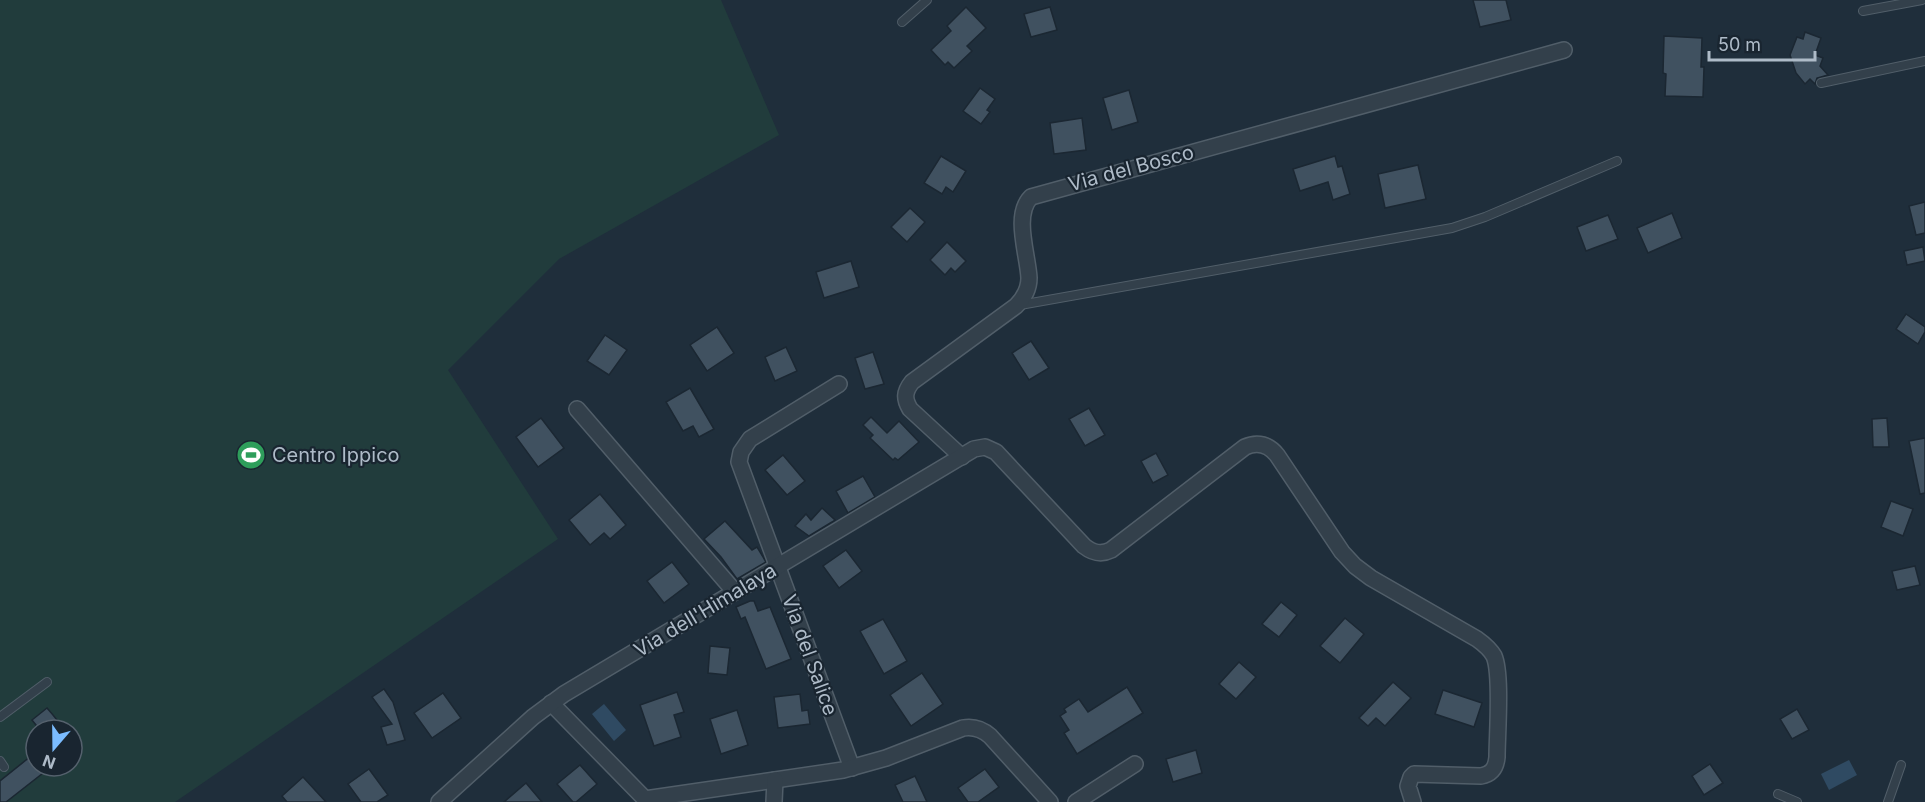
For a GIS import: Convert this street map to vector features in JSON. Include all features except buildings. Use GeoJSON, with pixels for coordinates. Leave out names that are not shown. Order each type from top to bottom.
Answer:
{"type":"FeatureCollection","features":[{"type":"Feature","properties":{"kind":"street","name":"Via del Bosco"},"geometry":{"type":"LineString","coordinates":[[962,457],[910,409],[905,394],[912,382],[1016,306],[1024,296],[1029,283],[1022,216],[1025,203],[1031,197],[1564,50]]}},
{"type":"Feature","properties":{"kind":"street","name":"Via del Salice"},"geometry":{"type":"LineString","coordinates":[[839,384],[747,442],[741,452],[740,467],[852,768]]}},
{"type":"Feature","properties":{"kind":"street"},"geometry":{"type":"LineString","coordinates":[[577,409],[735,592]]}},
{"type":"Feature","properties":{"kind":"street","name":"Via dell'Himalaya"},"geometry":{"type":"LineString","coordinates":[[439,802],[551,703],[977,448],[989,448],[1003,459],[1084,546],[1099,554],[1111,550],[1245,447],[1259,444],[1273,450],[1342,552],[1355,566],[1371,578],[1477,639],[1493,655],[1498,673],[1497,757],[1494,769],[1490,774],[1481,776],[1414,774],[1408,786],[1413,802]]}},
{"type":"Feature","properties":{"kind":"street"},"geometry":{"type":"LineString","coordinates":[[551,703],[643,801],[825,774],[886,758],[963,728],[975,728],[993,739],[1050,802]]}},
{"type":"Feature","properties":{"kind":"street"},"geometry":{"type":"LineString","coordinates":[[1076,802],[1135,764]]}},
{"type":"Feature","properties":{"kind":"street"},"geometry":{"type":"LineString","coordinates":[[774,802],[775,780]]}},
{"type":"Feature","properties":{"kind":"lane"},"geometry":{"type":"LineString","coordinates":[[902,22],[927,0]]}},
{"type":"Feature","properties":{"kind":"lane"},"geometry":{"type":"LineString","coordinates":[[1863,11],[1922,0]]}},
{"type":"Feature","properties":{"kind":"lane"},"geometry":{"type":"LineString","coordinates":[[1821,84],[1925,61]]}},
{"type":"Feature","properties":{"kind":"lane"},"geometry":{"type":"LineString","coordinates":[[1016,306],[1452,228],[1485,217],[1617,161]]}},
{"type":"Feature","properties":{"kind":"lane"},"geometry":{"type":"LineString","coordinates":[[0,717],[47,682]]}},
{"type":"Feature","properties":{"kind":"lane"},"geometry":{"type":"LineString","coordinates":[[1888,802],[1901,765]]}},
{"type":"Feature","properties":{"kind":"lane"},"geometry":{"type":"LineString","coordinates":[[1778,794],[1797,802]]}},
{"type":"Feature","properties":{"kind":"green space","name":"Centro Ippico"},"geometry":{"type":"Polygon","coordinates":[[[0,0],[721,0],[779,135],[559,259],[448,370],[558,539],[175,802],[6,802],[37,778],[84,778],[84,718],[24,718],[24,761],[0,780],[0,0]]]}},
{"type":"Feature","properties":{"kind":"water"},"geometry":{"type":"Polygon","coordinates":[[[604,704],[626,730],[614,741],[592,714],[604,704]]]}},
{"type":"Feature","properties":{"kind":"water"},"geometry":{"type":"Polygon","coordinates":[[[1849,760],[1857,775],[1829,790],[1821,774],[1849,760]]]}},
{"type":"Feature","properties":{"kind":"place","name":"Centro Ippico"},"geometry":{"type":"Point","coordinates":[251,455]}}]}
